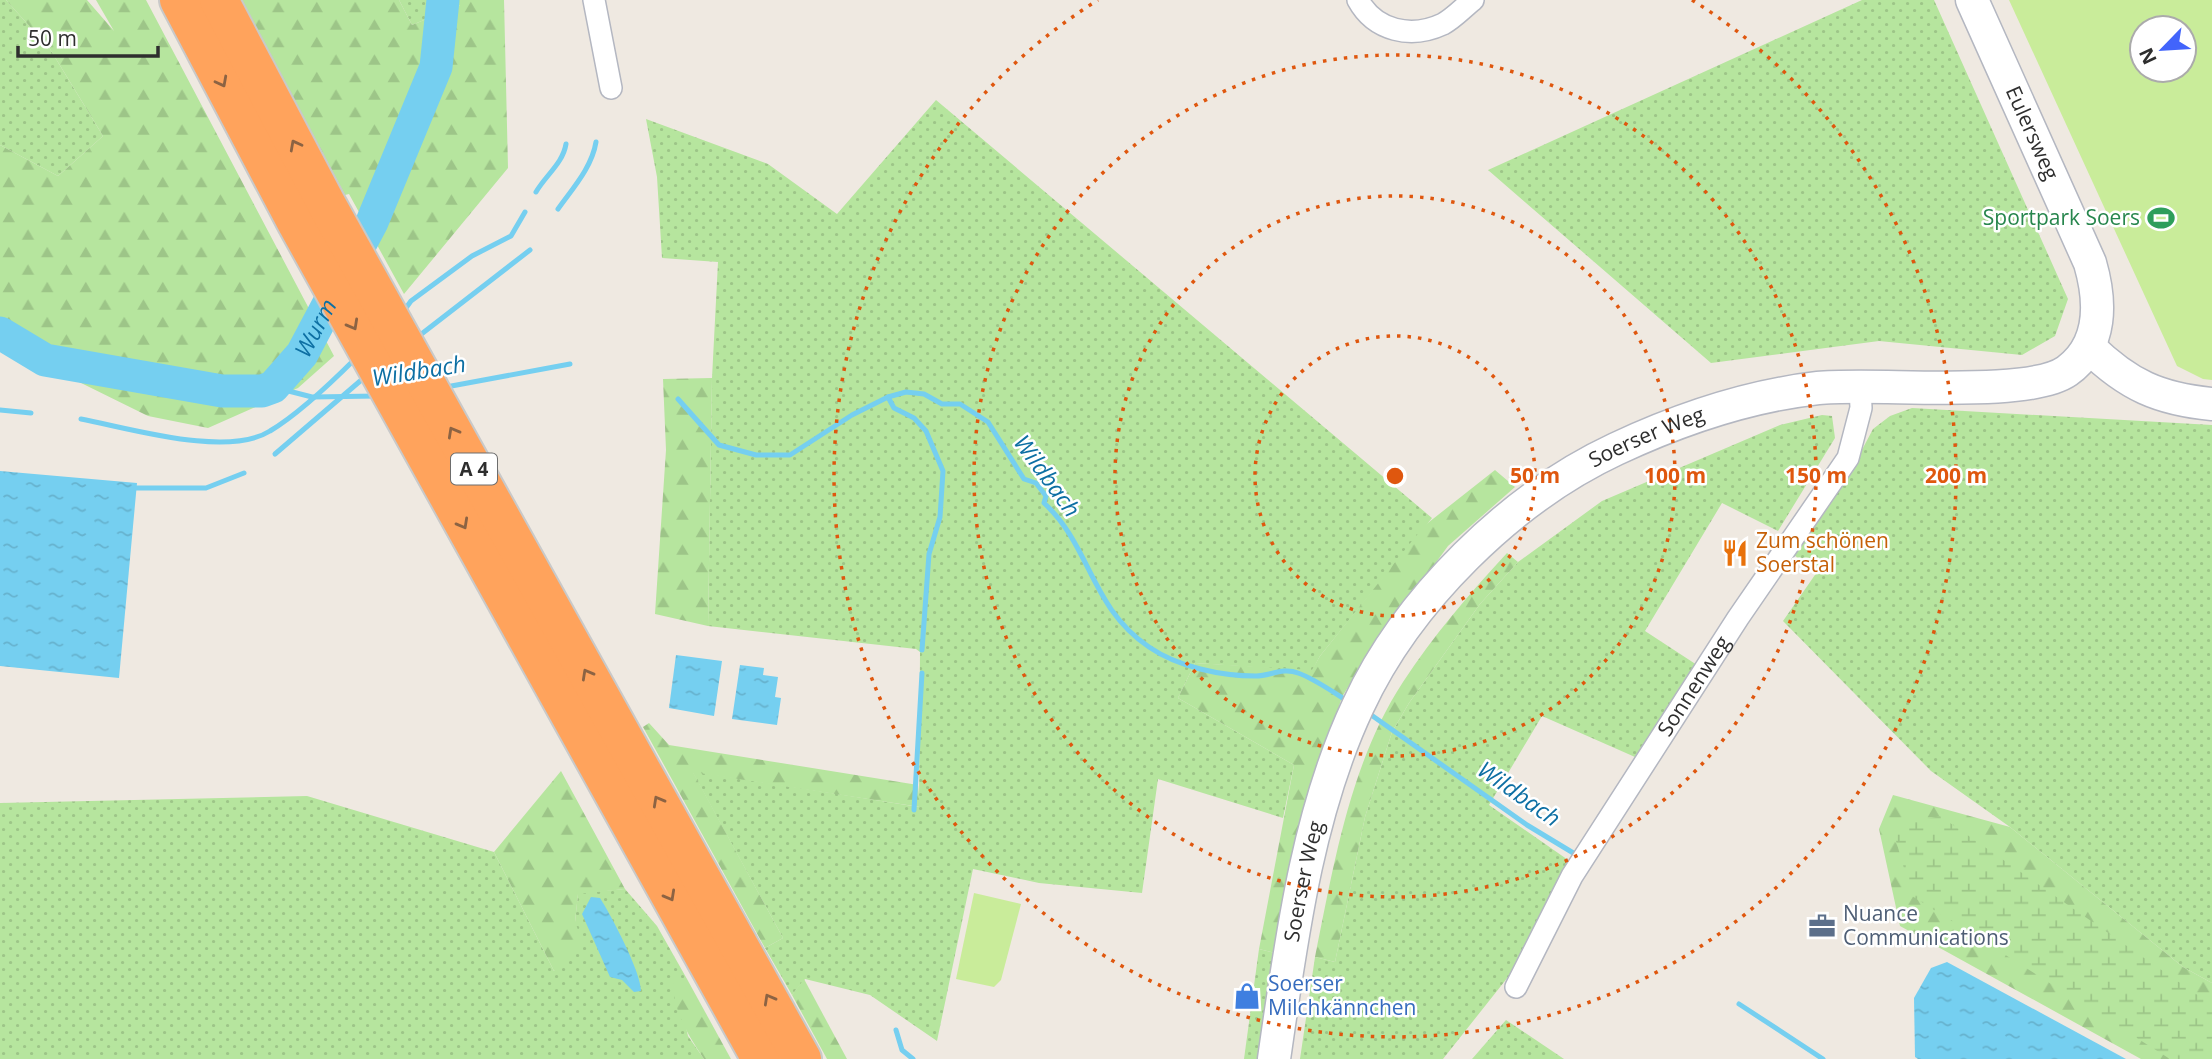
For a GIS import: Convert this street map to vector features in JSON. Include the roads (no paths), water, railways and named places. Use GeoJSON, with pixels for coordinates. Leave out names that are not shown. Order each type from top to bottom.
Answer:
{"type":"FeatureCollection","features":[{"type":"Feature","properties":{"kind":"highway","name":"A 4"},"geometry":{"type":"LineString","coordinates":[[179,0],[312,214],[605,742],[761,1059]]}},
{"type":"Feature","properties":{"kind":"highway","name":"A 4"},"geometry":{"type":"LineString","coordinates":[[219,0],[312,214]]}},
{"type":"Feature","properties":{"kind":"highway","name":"A 4"},"geometry":{"type":"LineString","coordinates":[[605,742],[802,1059]]}},
{"type":"Feature","properties":{"kind":"main road","name":"Eulersweg"},"geometry":{"type":"LineString","coordinates":[[1972,0],[2090,263],[2098,301],[2097,321],[2090,348]]}},
{"type":"Feature","properties":{"kind":"main road","name":"Soerser Weg"},"geometry":{"type":"LineString","coordinates":[[1274,1059],[1305,869],[1353,715],[1413,618],[1465,558],[1508,518],[1577,469],[1689,418],[1769,396],[1860,385],[2029,385],[2050,379],[2067,370],[2090,348]]}},
{"type":"Feature","properties":{"kind":"main road"},"geometry":{"type":"LineString","coordinates":[[2090,348],[2110,368],[2150,392],[2166,398],[2212,404]]}},
{"type":"Feature","properties":{"kind":"street"},"geometry":{"type":"LineString","coordinates":[[594,0],[611,88]]}},
{"type":"Feature","properties":{"kind":"street"},"geometry":{"type":"LineString","coordinates":[[1358,0],[1375,22],[1394,30],[1420,31],[1444,23],[1473,0]]}},
{"type":"Feature","properties":{"kind":"street","name":"Sonnenweg"},"geometry":{"type":"LineString","coordinates":[[1516,988],[1572,876],[1738,618],[1848,458],[1861,408],[1860,385]]}},
{"type":"Feature","properties":{"kind":"water"},"geometry":{"type":"Polygon","coordinates":[[[0,471],[137,483],[119,678],[0,666],[0,471]]]}},
{"type":"Feature","properties":{"kind":"water"},"geometry":{"type":"Polygon","coordinates":[[[676,655],[722,661],[714,716],[669,708],[676,655]]]}},
{"type":"Feature","properties":{"kind":"water"},"geometry":{"type":"Polygon","coordinates":[[[740,665],[764,668],[763,675],[778,677],[775,697],[781,698],[777,725],[732,719],[740,665]]]}},
{"type":"Feature","properties":{"kind":"water"},"geometry":{"type":"Polygon","coordinates":[[[591,897],[600,898],[611,917],[631,958],[641,991],[634,992],[622,980],[610,977],[582,914],[591,897]]]}},
{"type":"Feature","properties":{"kind":"water"},"geometry":{"type":"Polygon","coordinates":[[[1947,962],[2126,1059],[1918,1059],[1915,1057],[1914,998],[1931,968],[1947,962]]]}},
{"type":"Feature","properties":{"kind":"waterway","name":"Wurm"},"geometry":{"type":"LineString","coordinates":[[0,333],[45,360],[222,391],[262,391],[273,387],[302,354],[372,222],[436,67],[443,0]]}},
{"type":"Feature","properties":{"kind":"waterway"},"geometry":{"type":"LineString","coordinates":[[558,209],[586,169],[596,142]]}},
{"type":"Feature","properties":{"kind":"waterway"},"geometry":{"type":"LineString","coordinates":[[536,192],[558,163],[566,144]]}},
{"type":"Feature","properties":{"kind":"waterway"},"geometry":{"type":"LineString","coordinates":[[403,312],[411,301],[472,256],[511,236],[525,212]]}},
{"type":"Feature","properties":{"kind":"waterway"},"geometry":{"type":"LineString","coordinates":[[415,339],[530,250]]}},
{"type":"Feature","properties":{"kind":"waterway"},"geometry":{"type":"LineString","coordinates":[[81,419],[177,438],[229,442],[252,439],[292,416],[356,358]]}},
{"type":"Feature","properties":{"kind":"waterway","name":"Wildbach"},"geometry":{"type":"LineString","coordinates":[[446,387],[570,364]]}},
{"type":"Feature","properties":{"kind":"waterway"},"geometry":{"type":"LineString","coordinates":[[275,454],[366,376]]}},
{"type":"Feature","properties":{"kind":"waterway","name":"Wildbach"},"geometry":{"type":"LineString","coordinates":[[273,387],[312,397],[377,396]]}},
{"type":"Feature","properties":{"kind":"waterway","name":"Wildbach"},"geometry":{"type":"LineString","coordinates":[[678,399],[719,445],[756,455],[790,455],[852,415],[888,397],[906,392],[924,394],[942,404],[960,404],[988,422],[1024,479],[1036,483],[1046,496],[1044,503],[1072,538],[1114,614],[1149,647],[1173,660],[1214,672],[1261,676],[1292,671],[1349,702]]}},
{"type":"Feature","properties":{"kind":"waterway"},"geometry":{"type":"LineString","coordinates":[[888,397],[894,408],[914,418],[926,431],[943,471],[940,517],[929,554],[922,650]]}},
{"type":"Feature","properties":{"kind":"waterway"},"geometry":{"type":"LineString","coordinates":[[0,410],[31,413]]}},
{"type":"Feature","properties":{"kind":"waterway"},"geometry":{"type":"LineString","coordinates":[[136,488],[206,488],[244,473]]}},
{"type":"Feature","properties":{"kind":"waterway"},"geometry":{"type":"LineString","coordinates":[[914,810],[922,673]]}},
{"type":"Feature","properties":{"kind":"waterway","name":"Wildbach"},"geometry":{"type":"LineString","coordinates":[[1367,712],[1527,825],[1575,854]]}},
{"type":"Feature","properties":{"kind":"waterway","name":"Wildbach"},"geometry":{"type":"LineString","coordinates":[[1739,1004],[1823,1059]]}},
{"type":"Feature","properties":{"kind":"waterway"},"geometry":{"type":"LineString","coordinates":[[896,1030],[902,1050],[913,1059]]}},
{"type":"Feature","properties":{"kind":"place","name":"Sportpark Soers"},"geometry":{"type":"Point","coordinates":[2161,218]}},
{"type":"Feature","properties":{"kind":"place","name":"Zum schönen Soerstal"},"geometry":{"type":"Point","coordinates":[1735,553]}},
{"type":"Feature","properties":{"kind":"place","name":"Nuance Communications"},"geometry":{"type":"Point","coordinates":[1822,926]}},
{"type":"Feature","properties":{"kind":"place","name":"Soerser Milchkännchen"},"geometry":{"type":"Point","coordinates":[1247,996]}}]}
